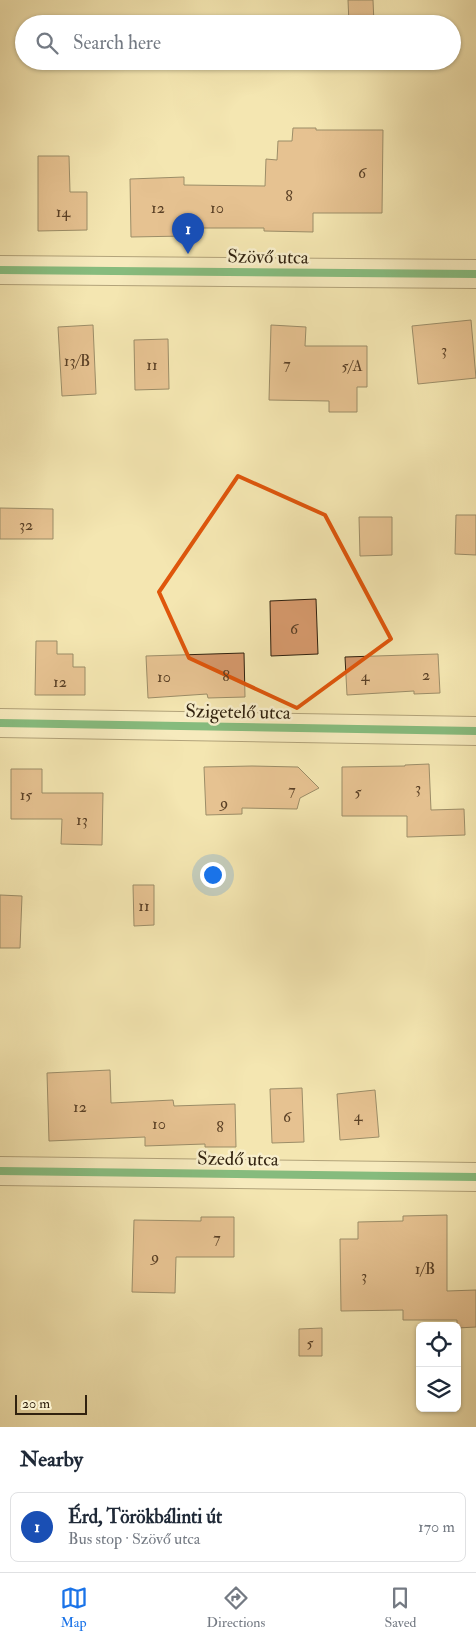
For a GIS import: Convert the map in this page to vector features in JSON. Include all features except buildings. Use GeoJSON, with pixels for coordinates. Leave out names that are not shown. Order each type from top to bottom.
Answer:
{"type":"FeatureCollection","features":[{"type":"Feature","properties":{"kind":"street","name":"Szövő utca"},"geometry":{"type":"LineString","coordinates":[[0,270],[476,274]]}},
{"type":"Feature","properties":{"kind":"street","name":"Szigetelő utca"},"geometry":{"type":"LineString","coordinates":[[0,723],[476,731]]}},
{"type":"Feature","properties":{"kind":"street","name":"Szedő utca"},"geometry":{"type":"LineString","coordinates":[[0,1171],[476,1177]]}},
{"type":"Feature","properties":{"kind":"highlighted area"},"geometry":{"type":"Polygon","coordinates":[[[238,476],[325,515],[391,639],[297,708],[189,658],[159,592],[238,476]]]}},
{"type":"Feature","properties":{"kind":"cycle path"},"geometry":{"type":"LineString","coordinates":[[0,270],[476,274]]}},
{"type":"Feature","properties":{"kind":"cycle path"},"geometry":{"type":"LineString","coordinates":[[0,723],[476,731]]}},
{"type":"Feature","properties":{"kind":"cycle path"},"geometry":{"type":"LineString","coordinates":[[0,1171],[476,1177]]}},
{"type":"Feature","properties":{"kind":"place","name":"Érd, Törökbálinti út"},"geometry":{"type":"Point","coordinates":[188,254]}}]}
